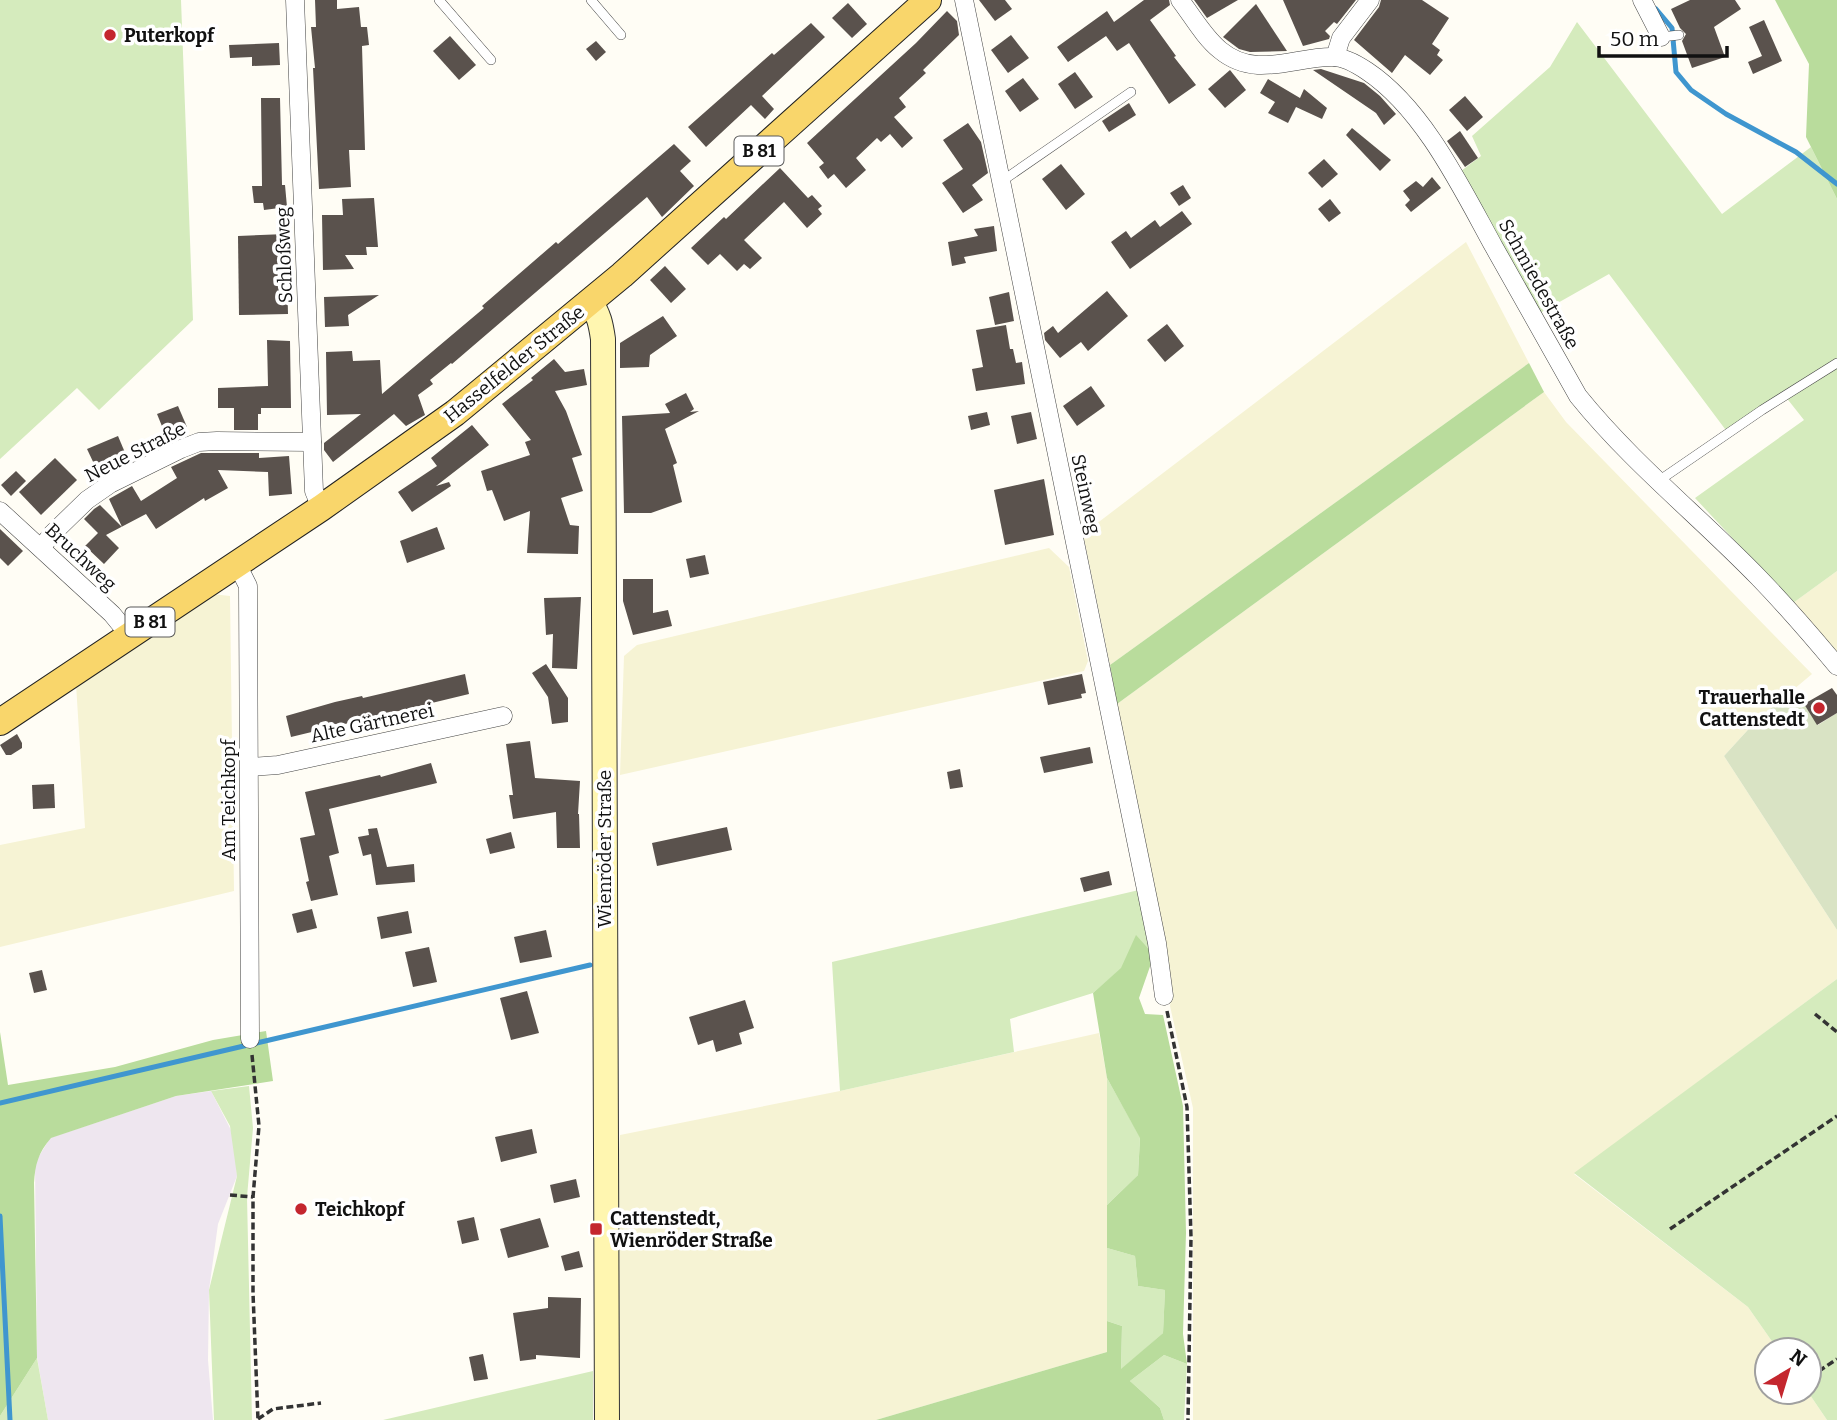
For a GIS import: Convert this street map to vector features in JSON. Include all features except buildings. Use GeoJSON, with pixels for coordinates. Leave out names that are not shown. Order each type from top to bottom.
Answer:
{"type":"FeatureCollection","features":[{"type":"Feature","properties":{"kind":"main road","name":"Hasselfelder Straße"},"geometry":{"type":"LineString","coordinates":[[0,722],[321,508],[455,414],[590,302],[928,0]]}},
{"type":"Feature","properties":{"kind":"main road","name":"Wienröder Straße"},"geometry":{"type":"LineString","coordinates":[[590,302],[597,311],[603,339],[607,1409]]}},
{"type":"Feature","properties":{"kind":"street","name":"Schloßweg"},"geometry":{"type":"LineString","coordinates":[[295,0],[314,491],[321,508]]}},
{"type":"Feature","properties":{"kind":"street","name":"Steinweg"},"geometry":{"type":"LineString","coordinates":[[964,0],[1157,943],[1164,996]]}},
{"type":"Feature","properties":{"kind":"street"},"geometry":{"type":"LineString","coordinates":[[1180,0],[1221,52],[1261,66],[1335,57],[1341,38],[1370,0]]}},
{"type":"Feature","properties":{"kind":"street"},"geometry":{"type":"LineString","coordinates":[[1642,0],[1670,36]]}},
{"type":"Feature","properties":{"kind":"street","name":"Schmiedestraße"},"geometry":{"type":"LineString","coordinates":[[1335,57],[1367,71],[1384,84],[1428,134],[1578,396],[1596,419],[1657,482],[1758,578],[1837,666]]}},
{"type":"Feature","properties":{"kind":"street","name":"Neue Straße"},"geometry":{"type":"LineString","coordinates":[[41,548],[87,500],[110,484],[181,449],[199,442],[217,441],[312,442]]}},
{"type":"Feature","properties":{"kind":"street","name":"Bruchweg"},"geometry":{"type":"LineString","coordinates":[[0,511],[112,614],[130,636]]}},
{"type":"Feature","properties":{"kind":"street","name":"Am Teichkopf"},"geometry":{"type":"LineString","coordinates":[[237,564],[248,586],[251,1045]]}},
{"type":"Feature","properties":{"kind":"street","name":"Alte Gärtnerei"},"geometry":{"type":"LineString","coordinates":[[250,767],[278,765],[503,716]]}},
{"type":"Feature","properties":{"kind":"lane"},"geometry":{"type":"LineString","coordinates":[[439,0],[491,60]]}},
{"type":"Feature","properties":{"kind":"lane"},"geometry":{"type":"LineString","coordinates":[[591,0],[621,35]]}},
{"type":"Feature","properties":{"kind":"lane"},"geometry":{"type":"LineString","coordinates":[[1002,181],[1131,92]]}},
{"type":"Feature","properties":{"kind":"lane"},"geometry":{"type":"LineString","coordinates":[[1657,482],[1762,410],[1837,363]]}},
{"type":"Feature","properties":{"kind":"path"},"geometry":{"type":"LineString","coordinates":[[1164,996],[1187,1107],[1191,1237],[1188,1420]]}},
{"type":"Feature","properties":{"kind":"path"},"geometry":{"type":"LineString","coordinates":[[1815,1014],[1837,1032]]}},
{"type":"Feature","properties":{"kind":"path"},"geometry":{"type":"LineString","coordinates":[[251,1045],[258,1126],[253,1198],[253,1293],[258,1419]]}},
{"type":"Feature","properties":{"kind":"path"},"geometry":{"type":"LineString","coordinates":[[1670,1229],[1837,1116]]}},
{"type":"Feature","properties":{"kind":"path"},"geometry":{"type":"LineString","coordinates":[[230,1195],[253,1198]]}},
{"type":"Feature","properties":{"kind":"path"},"geometry":{"type":"LineString","coordinates":[[258,1419],[273,1409],[321,1403]]}},
{"type":"Feature","properties":{"kind":"shaded area"},"geometry":{"type":"Polygon","coordinates":[[[1466,242],[1529,363],[1110,665],[1083,534],[1466,242]]]}},
{"type":"Feature","properties":{"kind":"shaded area"},"geometry":{"type":"Polygon","coordinates":[[[1544,392],[1566,422],[1812,674],[1756,721],[1724,756],[1837,930],[1837,979],[1574,1174],[1748,1307],[1768,1336],[1753,1336],[1753,1406],[1818,1406],[1827,1420],[1193,1420],[1193,1108],[1170,1006],[1172,991],[1117,704],[1544,392]]]}},
{"type":"Feature","properties":{"kind":"shaded area"},"geometry":{"type":"Polygon","coordinates":[[[1049,548],[1069,567],[1088,661],[1084,671],[620,775],[624,656],[637,645],[1049,548]]]}},
{"type":"Feature","properties":{"kind":"shaded area"},"geometry":{"type":"Polygon","coordinates":[[[1837,571],[1837,655],[1793,603],[1837,571]]]}},
{"type":"Feature","properties":{"kind":"shaded area"},"geometry":{"type":"Polygon","coordinates":[[[212,594],[230,596],[234,891],[0,947],[0,845],[85,828],[76,684],[212,594]]]}},
{"type":"Feature","properties":{"kind":"shaded area"},"geometry":{"type":"Polygon","coordinates":[[[1099,1033],[1107,1078],[1107,1352],[876,1420],[620,1420],[617,1182],[620,1135],[840,1091],[1099,1033]]]}},
{"type":"Feature","properties":{"kind":"shaded area"},"geometry":{"type":"Polygon","coordinates":[[[211,1091],[234,1136],[237,1176],[218,1224],[209,1290],[208,1360],[213,1420],[48,1420],[37,1357],[35,1163],[50,1138],[176,1096],[211,1091]]]}},
{"type":"Feature","properties":{"kind":"green space"},"geometry":{"type":"Polygon","coordinates":[[[0,0],[181,0],[193,320],[99,410],[77,388],[0,459],[0,0]]]}},
{"type":"Feature","properties":{"kind":"green space"},"geometry":{"type":"Polygon","coordinates":[[[1775,0],[1837,0],[1837,199],[1806,137],[1809,64],[1775,0]]]}},
{"type":"Feature","properties":{"kind":"green space"},"geometry":{"type":"Polygon","coordinates":[[[1577,22],[1722,214],[1811,147],[1837,199],[1837,571],[1793,603],[1695,498],[1804,420],[1785,396],[1728,433],[1609,274],[1540,313],[1461,171],[1481,156],[1472,136],[1550,67],[1577,22]]]}},
{"type":"Feature","properties":{"kind":"green space"},"geometry":{"type":"Polygon","coordinates":[[[1529,363],[1544,392],[1117,704],[1110,665],[1529,363]]]}},
{"type":"Feature","properties":{"kind":"green space"},"geometry":{"type":"Polygon","coordinates":[[[1794,689],[1818,725],[1837,713],[1837,930],[1724,756],[1756,721],[1794,689]]]}},
{"type":"Feature","properties":{"kind":"green space"},"geometry":{"type":"Polygon","coordinates":[[[1139,890],[1154,955],[1122,968],[1093,993],[1010,1019],[1014,1052],[840,1091],[832,962],[1139,890]]]}},
{"type":"Feature","properties":{"kind":"green space"},"geometry":{"type":"Polygon","coordinates":[[[1136,935],[1154,955],[1139,998],[1145,1014],[1163,1015],[1183,1106],[1186,1233],[1183,1334],[1187,1364],[1164,1355],[1130,1381],[1160,1408],[1164,1420],[876,1420],[1107,1352],[1107,1321],[1122,1326],[1121,1369],[1163,1333],[1165,1290],[1138,1286],[1135,1256],[1107,1248],[1107,1205],[1138,1175],[1140,1138],[1107,1078],[1093,993],[1121,968],[1136,935]]]}},
{"type":"Feature","properties":{"kind":"green space"},"geometry":{"type":"Polygon","coordinates":[[[1837,979],[1837,1420],[1827,1420],[1818,1406],[1823,1406],[1823,1336],[1768,1336],[1748,1307],[1574,1173],[1837,979]]]}},
{"type":"Feature","properties":{"kind":"green space"},"geometry":{"type":"Polygon","coordinates":[[[266,1031],[273,1081],[176,1096],[51,1138],[43,1149],[35,1170],[34,1183],[37,1358],[0,1416],[0,1032],[8,1085],[115,1067],[213,1040],[266,1031]]]}},
{"type":"Feature","properties":{"kind":"green space"},"geometry":{"type":"Polygon","coordinates":[[[1107,1078],[1140,1137],[1138,1175],[1107,1205],[1107,1078]]]}},
{"type":"Feature","properties":{"kind":"green space"},"geometry":{"type":"Polygon","coordinates":[[[249,1086],[253,1128],[247,1197],[252,1420],[214,1420],[209,1290],[237,1176],[230,1126],[211,1091],[249,1086]]]}},
{"type":"Feature","properties":{"kind":"green space"},"geometry":{"type":"Polygon","coordinates":[[[1107,1248],[1135,1256],[1138,1286],[1165,1290],[1163,1333],[1121,1370],[1122,1326],[1107,1321],[1107,1248]]]}},
{"type":"Feature","properties":{"kind":"green space"},"geometry":{"type":"Polygon","coordinates":[[[1164,1355],[1187,1364],[1184,1420],[1164,1420],[1160,1408],[1130,1381],[1164,1355]]]}},
{"type":"Feature","properties":{"kind":"green space"},"geometry":{"type":"Polygon","coordinates":[[[37,1358],[48,1420],[0,1420],[0,1416],[37,1358]]]}},
{"type":"Feature","properties":{"kind":"green space"},"geometry":{"type":"Polygon","coordinates":[[[593,1371],[593,1420],[383,1420],[593,1371]]]}},
{"type":"Feature","properties":{"kind":"waterway"},"geometry":{"type":"LineString","coordinates":[[1656,9],[1672,28],[1676,72],[1691,90],[1726,114],[1796,152],[1837,184]]}},
{"type":"Feature","properties":{"kind":"waterway"},"geometry":{"type":"LineString","coordinates":[[0,1103],[590,965]]}},
{"type":"Feature","properties":{"kind":"waterway"},"geometry":{"type":"LineString","coordinates":[[0,1216],[10,1420]]}},
{"type":"Feature","properties":{"kind":"place","name":"Puterkopf"},"geometry":{"type":"Point","coordinates":[110,35]}},
{"type":"Feature","properties":{"kind":"place","name":"Trauerhalle Cattenstedt"},"geometry":{"type":"Point","coordinates":[1819,708]}},
{"type":"Feature","properties":{"kind":"place","name":"Teichkopf"},"geometry":{"type":"Point","coordinates":[301,1209]}},
{"type":"Feature","properties":{"kind":"place","name":"Cattenstedt, Wienröder Straße"},"geometry":{"type":"Point","coordinates":[596,1229]}}]}
